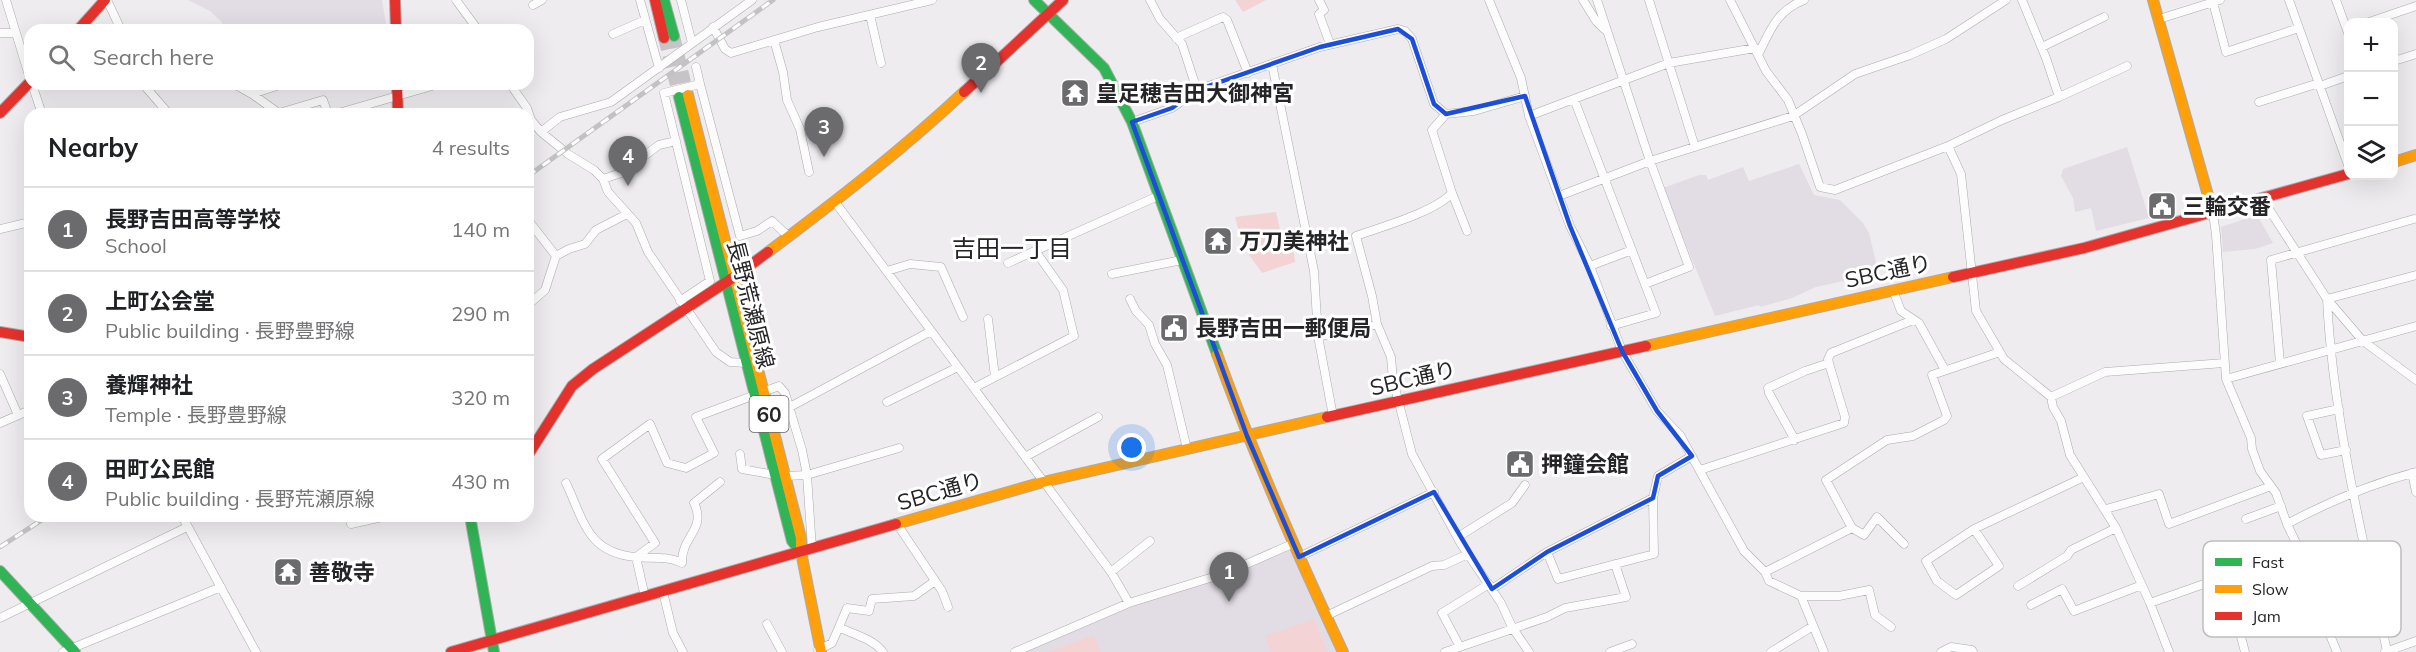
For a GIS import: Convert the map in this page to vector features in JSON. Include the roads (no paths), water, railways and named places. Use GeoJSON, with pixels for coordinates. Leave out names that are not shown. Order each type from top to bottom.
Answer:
{"type":"FeatureCollection","features":[{"type":"Feature","properties":{"kind":"street"},"geometry":{"type":"LineString","coordinates":[[6,0],[24,61]]}},
{"type":"Feature","properties":{"kind":"street"},"geometry":{"type":"LineString","coordinates":[[394,0],[396,24]]}},
{"type":"Feature","properties":{"kind":"street"},"geometry":{"type":"LineString","coordinates":[[456,0],[474,24]]}},
{"type":"Feature","properties":{"kind":"street"},"geometry":{"type":"LineString","coordinates":[[533,5],[542,0]]}},
{"type":"Feature","properties":{"kind":"street"},"geometry":{"type":"LineString","coordinates":[[640,0],[659,68]]}},
{"type":"Feature","properties":{"kind":"street"},"geometry":{"type":"LineString","coordinates":[[655,0],[669,37],[664,0]]}},
{"type":"Feature","properties":{"kind":"street"},"geometry":{"type":"LineString","coordinates":[[681,0],[692,43]]}},
{"type":"Feature","properties":{"kind":"street"},"geometry":{"type":"LineString","coordinates":[[541,132],[560,117],[611,102],[752,0]]}},
{"type":"Feature","properties":{"kind":"street"},"geometry":{"type":"LineString","coordinates":[[713,27],[726,49],[731,53],[932,0]]}},
{"type":"Feature","properties":{"kind":"street"},"geometry":{"type":"LineString","coordinates":[[1034,0],[1104,68],[1132,122],[1247,436],[1292,544],[1343,652]]}},
{"type":"Feature","properties":{"kind":"street"},"geometry":{"type":"LineString","coordinates":[[682,304],[730,280],[835,202],[931,123],[1063,0]]}},
{"type":"Feature","properties":{"kind":"street"},"geometry":{"type":"LineString","coordinates":[[1150,0],[1160,19],[1182,44],[1197,90]]}},
{"type":"Feature","properties":{"kind":"street"},"geometry":{"type":"LineString","coordinates":[[1319,0],[1324,10],[1319,14],[1330,44]]}},
{"type":"Feature","properties":{"kind":"street"},"geometry":{"type":"LineString","coordinates":[[1489,0],[1521,78],[1529,116],[1570,226],[1590,266],[1622,351],[1651,401],[1680,435],[1744,551],[1765,572],[1769,581],[1802,596],[1839,596],[1869,590],[1875,615],[1891,627]]}},
{"type":"Feature","properties":{"kind":"street"},"geometry":{"type":"LineString","coordinates":[[1583,0],[1596,21],[1605,30]]}},
{"type":"Feature","properties":{"kind":"street"},"geometry":{"type":"LineString","coordinates":[[1597,0],[1650,161],[1689,267],[1645,285]]}},
{"type":"Feature","properties":{"kind":"street"},"geometry":{"type":"LineString","coordinates":[[1649,0],[1695,147]]}},
{"type":"Feature","properties":{"kind":"street"},"geometry":{"type":"LineString","coordinates":[[1730,0],[1756,52],[1788,100],[1820,187],[1836,190],[1948,146],[2127,66]]}},
{"type":"Feature","properties":{"kind":"street"},"geometry":{"type":"LineString","coordinates":[[1756,52],[1776,19],[1796,3],[1804,0]]}},
{"type":"Feature","properties":{"kind":"street"},"geometry":{"type":"LineString","coordinates":[[1559,196],[1650,161],[1793,116],[1855,74],[1910,55],[1946,39],[2006,0]]}},
{"type":"Feature","properties":{"kind":"street"},"geometry":{"type":"LineString","coordinates":[[2022,0],[2042,47],[2059,97]]}},
{"type":"Feature","properties":{"kind":"street"},"geometry":{"type":"LineString","coordinates":[[2153,0],[2213,213],[2226,379],[2251,438],[2252,449],[2260,471],[2271,486],[2295,541]]}},
{"type":"Feature","properties":{"kind":"street"},"geometry":{"type":"LineString","coordinates":[[2289,0],[2344,151]]}},
{"type":"Feature","properties":{"kind":"street"},"geometry":{"type":"LineString","coordinates":[[2336,0],[2344,21]]}},
{"type":"Feature","properties":{"kind":"street"},"geometry":{"type":"LineString","coordinates":[[2158,19],[2216,1],[2226,52],[2299,28]]}},
{"type":"Feature","properties":{"kind":"street"},"geometry":{"type":"LineString","coordinates":[[83,24],[100,2],[116,24]]}},
{"type":"Feature","properties":{"kind":"street"},"geometry":{"type":"LineString","coordinates":[[2381,18],[2416,6]]}},
{"type":"Feature","properties":{"kind":"street"},"geometry":{"type":"LineString","coordinates":[[870,15],[881,63]]}},
{"type":"Feature","properties":{"kind":"street"},"geometry":{"type":"LineString","coordinates":[[1176,38],[1223,17],[1227,20],[1248,73]]}},
{"type":"Feature","properties":{"kind":"street"},"geometry":{"type":"LineString","coordinates":[[2042,47],[2104,17]]}},
{"type":"Feature","properties":{"kind":"street"},"geometry":{"type":"LineString","coordinates":[[613,34],[645,20]]}},
{"type":"Feature","properties":{"kind":"street"},"geometry":{"type":"LineString","coordinates":[[1132,122],[1172,108],[1197,90],[1330,44],[1398,29],[1405,31],[1412,39],[1434,104],[1446,114]]}},
{"type":"Feature","properties":{"kind":"street"},"geometry":{"type":"LineString","coordinates":[[0,33],[15,33]]}},
{"type":"Feature","properties":{"kind":"street"},"geometry":{"type":"LineString","coordinates":[[774,40],[783,72],[787,100],[800,129],[808,172]]}},
{"type":"Feature","properties":{"kind":"street"},"geometry":{"type":"LineString","coordinates":[[1529,116],[1669,63],[1756,52]]}},
{"type":"Feature","properties":{"kind":"street"},"geometry":{"type":"LineString","coordinates":[[2398,61],[2416,54]]}},
{"type":"Feature","properties":{"kind":"street"},"geometry":{"type":"LineString","coordinates":[[1272,64],[1314,271],[1318,336],[1333,416]]}},
{"type":"Feature","properties":{"kind":"street"},"geometry":{"type":"LineString","coordinates":[[696,67],[740,236],[757,231],[772,222],[788,236]]}},
{"type":"Feature","properties":{"kind":"street"},"geometry":{"type":"LineString","coordinates":[[2259,102],[2344,78]]}},
{"type":"Feature","properties":{"kind":"street"},"geometry":{"type":"LineString","coordinates":[[534,446],[572,386],[710,281],[664,93],[700,84]]}},
{"type":"Feature","properties":{"kind":"street"},"geometry":{"type":"LineString","coordinates":[[0,113],[24,89]]}},
{"type":"Feature","properties":{"kind":"street"},"geometry":{"type":"LineString","coordinates":[[34,90],[40,108]]}},
{"type":"Feature","properties":{"kind":"street"},"geometry":{"type":"LineString","coordinates":[[148,90],[164,108]]}},
{"type":"Feature","properties":{"kind":"street"},"geometry":{"type":"LineString","coordinates":[[245,90],[272,108]]}},
{"type":"Feature","properties":{"kind":"street"},"geometry":{"type":"LineString","coordinates":[[252,94],[264,90]]}},
{"type":"Feature","properties":{"kind":"street"},"geometry":{"type":"LineString","coordinates":[[398,90],[398,108]]}},
{"type":"Feature","properties":{"kind":"street"},"geometry":{"type":"LineString","coordinates":[[356,108],[418,90]]}},
{"type":"Feature","properties":{"kind":"street"},"geometry":{"type":"LineString","coordinates":[[514,90],[526,108]]}},
{"type":"Feature","properties":{"kind":"street","name":"長野荒瀬原線"},"geometry":{"type":"LineString","coordinates":[[684,96],[780,476],[792,542],[806,550],[819,651]]}},
{"type":"Feature","properties":{"kind":"street"},"geometry":{"type":"LineString","coordinates":[[1467,231],[1432,130],[1446,114],[1474,111],[1525,96]]}},
{"type":"Feature","properties":{"kind":"street"},"geometry":{"type":"LineString","coordinates":[[1574,99],[1656,314],[1611,326]]}},
{"type":"Feature","properties":{"kind":"street"},"geometry":{"type":"LineString","coordinates":[[296,108],[323,100],[326,108]]}},
{"type":"Feature","properties":{"kind":"street"},"geometry":{"type":"LineString","coordinates":[[534,125],[555,141],[567,154],[594,170],[603,179],[608,192],[636,223],[648,252],[716,352],[730,362],[746,363]]}},
{"type":"Feature","properties":{"kind":"street"},"geometry":{"type":"LineString","coordinates":[[603,179],[621,173],[659,146],[676,141]]}},
{"type":"Feature","properties":{"kind":"street"},"geometry":{"type":"LineString","coordinates":[[1948,146],[1961,174],[1976,311],[2004,359],[2051,397],[2070,455],[2116,528],[2169,652]]}},
{"type":"Feature","properties":{"kind":"street"},"geometry":{"type":"LineString","coordinates":[[2398,161],[2416,155]]}},
{"type":"Feature","properties":{"kind":"street","name":"SBC通り"},"geometry":{"type":"LineString","coordinates":[[451,652],[494,646],[645,597],[1043,482],[2084,248],[2263,200],[2344,176]]}},
{"type":"Feature","properties":{"kind":"street"},"geometry":{"type":"LineString","coordinates":[[1452,193],[1446,199],[1409,217],[1356,236],[1377,324],[1391,357],[1398,401],[1412,454],[1468,554],[1501,603],[1512,627],[1529,652]]}},
{"type":"Feature","properties":{"kind":"street"},"geometry":{"type":"LineString","coordinates":[[1008,263],[1158,196]]}},
{"type":"Feature","properties":{"kind":"street"},"geometry":{"type":"LineString","coordinates":[[2263,200],[2327,299],[2363,341],[2416,380]]}},
{"type":"Feature","properties":{"kind":"street"},"geometry":{"type":"LineString","coordinates":[[835,202],[1111,572],[1129,603]]}},
{"type":"Feature","properties":{"kind":"street"},"geometry":{"type":"LineString","coordinates":[[534,300],[545,290],[556,256],[585,244],[596,230],[627,214]]}},
{"type":"Feature","properties":{"kind":"street"},"geometry":{"type":"LineString","coordinates":[[2280,363],[2271,260],[2415,221]]}},
{"type":"Feature","properties":{"kind":"street"},"geometry":{"type":"LineString","coordinates":[[0,229],[24,223]]}},
{"type":"Feature","properties":{"kind":"street"},"geometry":{"type":"LineString","coordinates":[[534,228],[556,256]]}},
{"type":"Feature","properties":{"kind":"street"},"geometry":{"type":"LineString","coordinates":[[1590,266],[1632,249]]}},
{"type":"Feature","properties":{"kind":"street"},"geometry":{"type":"LineString","coordinates":[[974,388],[1074,336],[1064,290],[1036,252]]}},
{"type":"Feature","properties":{"kind":"street"},"geometry":{"type":"LineString","coordinates":[[1112,274],[1182,260]]}},
{"type":"Feature","properties":{"kind":"street"},"geometry":{"type":"LineString","coordinates":[[887,271],[910,264],[941,267],[963,317]]}},
{"type":"Feature","properties":{"kind":"street"},"geometry":{"type":"LineString","coordinates":[[2327,299],[2416,275]]}},
{"type":"Feature","properties":{"kind":"street","name":"長野荒瀬原線"},"geometry":{"type":"LineString","coordinates":[[730,280],[746,363],[759,394]]}},
{"type":"Feature","properties":{"kind":"street"},"geometry":{"type":"LineString","coordinates":[[1893,290],[1901,310],[1919,323],[1945,370]]}},
{"type":"Feature","properties":{"kind":"street"},"geometry":{"type":"LineString","coordinates":[[1131,299],[1136,311],[1149,325],[1155,344],[1167,365],[1186,449]]}},
{"type":"Feature","properties":{"kind":"street"},"geometry":{"type":"LineString","coordinates":[[2327,299],[2330,350],[2363,541]]}},
{"type":"Feature","properties":{"kind":"street"},"geometry":{"type":"LineString","coordinates":[[988,319],[995,377]]}},
{"type":"Feature","properties":{"kind":"street"},"geometry":{"type":"LineString","coordinates":[[1700,470],[1844,423],[1845,417],[1829,363],[1831,352],[1913,320]]}},
{"type":"Feature","properties":{"kind":"street"},"geometry":{"type":"LineString","coordinates":[[1318,336],[1349,333],[1377,324]]}},
{"type":"Feature","properties":{"kind":"street"},"geometry":{"type":"LineString","coordinates":[[2226,379],[2416,326]]}},
{"type":"Feature","properties":{"kind":"street"},"geometry":{"type":"LineString","coordinates":[[788,408],[931,331]]}},
{"type":"Feature","properties":{"kind":"street"},"geometry":{"type":"LineString","coordinates":[[0,332],[24,336]]}},
{"type":"Feature","properties":{"kind":"street"},"geometry":{"type":"LineString","coordinates":[[1904,544],[1877,517],[1864,535],[1852,528],[1826,480],[1887,440],[1912,436],[1944,420],[1947,416],[1932,375],[2000,352]]}},
{"type":"Feature","properties":{"kind":"street"},"geometry":{"type":"LineString","coordinates":[[1796,440],[1768,393],[1768,388],[1805,370],[1829,363]]}},
{"type":"Feature","properties":{"kind":"street"},"geometry":{"type":"LineString","coordinates":[[2051,397],[2105,372],[2224,363]]}},
{"type":"Feature","properties":{"kind":"street"},"geometry":{"type":"LineString","coordinates":[[887,402],[958,367]]}},
{"type":"Feature","properties":{"kind":"street"},"geometry":{"type":"LineString","coordinates":[[0,374],[18,415]]}},
{"type":"Feature","properties":{"kind":"street"},"geometry":{"type":"LineString","coordinates":[[636,557],[655,543],[602,459],[650,424],[668,463],[686,468],[714,453],[696,417],[779,386],[785,393],[807,475],[806,550]]}},
{"type":"Feature","properties":{"kind":"street"},"geometry":{"type":"LineString","coordinates":[[2340,409],[2307,416],[2321,455],[2346,450]]}},
{"type":"Feature","properties":{"kind":"street"},"geometry":{"type":"LineString","coordinates":[[0,423],[24,412]]}},
{"type":"Feature","properties":{"kind":"street"},"geometry":{"type":"LineString","coordinates":[[1025,457],[1098,417]]}},
{"type":"Feature","properties":{"kind":"street"},"geometry":{"type":"LineString","coordinates":[[740,454],[742,469],[780,476],[807,475],[899,448]]}},
{"type":"Feature","properties":{"kind":"street"},"geometry":{"type":"LineString","coordinates":[[1547,552],[1558,579],[1654,554],[1653,498],[1658,476],[1692,456]]}},
{"type":"Feature","properties":{"kind":"street"},"geometry":{"type":"LineString","coordinates":[[2287,524],[2353,492],[2414,472],[2416,492]]}},
{"type":"Feature","properties":{"kind":"street"},"geometry":{"type":"LineString","coordinates":[[1974,529],[1999,566],[1956,595],[1937,581],[1926,561],[1974,529],[2084,477]]}},
{"type":"Feature","properties":{"kind":"street"},"geometry":{"type":"LineString","coordinates":[[566,483],[587,529],[598,545],[613,554],[669,558],[682,563],[689,536],[699,520],[699,513],[694,503],[720,482]]}},
{"type":"Feature","properties":{"kind":"street"},"geometry":{"type":"LineString","coordinates":[[1458,537],[1512,503],[1525,485]]}},
{"type":"Feature","properties":{"kind":"street"},"geometry":{"type":"LineString","coordinates":[[2106,509],[2159,494],[2169,524],[2271,486]]}},
{"type":"Feature","properties":{"kind":"street"},"geometry":{"type":"LineString","coordinates":[[1299,557],[1434,492]]}},
{"type":"Feature","properties":{"kind":"street"},"geometry":{"type":"LineString","coordinates":[[1460,646],[1442,613],[1547,552],[1653,498]]}},
{"type":"Feature","properties":{"kind":"street"},"geometry":{"type":"LineString","coordinates":[[2246,519],[2281,506]]}},
{"type":"Feature","properties":{"kind":"street"},"geometry":{"type":"LineString","coordinates":[[185,522],[256,652]]}},
{"type":"Feature","properties":{"kind":"street"},"geometry":{"type":"LineString","coordinates":[[351,524],[360,522]]}},
{"type":"Feature","properties":{"kind":"street"},"geometry":{"type":"LineString","coordinates":[[471,522],[494,646]]}},
{"type":"Feature","properties":{"kind":"street"},"geometry":{"type":"LineString","coordinates":[[897,524],[942,591],[948,607]]}},
{"type":"Feature","properties":{"kind":"street"},"geometry":{"type":"LineString","coordinates":[[0,618],[187,526]]}},
{"type":"Feature","properties":{"kind":"street"},"geometry":{"type":"LineString","coordinates":[[1765,572],[1852,528]]}},
{"type":"Feature","properties":{"kind":"street"},"geometry":{"type":"LineString","coordinates":[[2018,586],[2067,556],[2071,550],[2116,528]]}},
{"type":"Feature","properties":{"kind":"street"},"geometry":{"type":"LineString","coordinates":[[1111,572],[1150,542]]}},
{"type":"Feature","properties":{"kind":"street"},"geometry":{"type":"LineString","coordinates":[[1016,652],[1129,603],[1226,573],[1292,544]]}},
{"type":"Feature","properties":{"kind":"street"},"geometry":{"type":"LineString","coordinates":[[1326,616],[1432,566],[1444,566],[1468,554]]}},
{"type":"Feature","properties":{"kind":"street"},"geometry":{"type":"LineString","coordinates":[[636,557],[645,597]]}},
{"type":"Feature","properties":{"kind":"street"},"geometry":{"type":"LineString","coordinates":[[1444,652],[1565,608],[1626,597],[1615,564]]}},
{"type":"Feature","properties":{"kind":"street"},"geometry":{"type":"LineString","coordinates":[[0,571],[70,651],[221,587]]}},
{"type":"Feature","properties":{"kind":"street"},"geometry":{"type":"LineString","coordinates":[[819,651],[832,643],[847,608],[869,611],[872,599],[914,596],[935,581]]}},
{"type":"Feature","properties":{"kind":"street"},"geometry":{"type":"LineString","coordinates":[[2150,603],[2203,584]]}},
{"type":"Feature","properties":{"kind":"street"},"geometry":{"type":"LineString","coordinates":[[2031,605],[2062,589],[2074,611],[2142,585]]}},
{"type":"Feature","properties":{"kind":"street"},"geometry":{"type":"LineString","coordinates":[[663,592],[673,633],[683,652]]}},
{"type":"Feature","properties":{"kind":"street"},"geometry":{"type":"LineString","coordinates":[[1802,596],[1824,652]]}},
{"type":"Feature","properties":{"kind":"street"},"geometry":{"type":"LineString","coordinates":[[767,624],[782,652]]}},
{"type":"Feature","properties":{"kind":"street"},"geometry":{"type":"LineString","coordinates":[[1771,652],[1813,626]]}},
{"type":"Feature","properties":{"kind":"street"},"geometry":{"type":"LineString","coordinates":[[839,627],[876,643],[883,652]]}},
{"type":"Feature","properties":{"kind":"street"},"geometry":{"type":"LineString","coordinates":[[2241,637],[2245,652]]}},
{"type":"Feature","properties":{"kind":"street"},"geometry":{"type":"LineString","coordinates":[[2331,637],[2337,652]]}},
{"type":"Feature","properties":{"kind":"street"},"geometry":{"type":"LineString","coordinates":[[2385,651],[2416,640]]}},
{"type":"Feature","properties":{"kind":"street"},"geometry":{"type":"LineString","coordinates":[[1610,652],[1632,644]]}},
{"type":"Feature","properties":{"kind":"street"},"geometry":{"type":"LineString","coordinates":[[1941,652],[1951,647],[1973,652]]}},
{"type":"Feature","properties":{"kind":"tunnel"},"geometry":{"type":"LineString","coordinates":[[674,36],[688,95]]}},
{"type":"Feature","properties":{"kind":"tunnel"},"geometry":{"type":"LineString","coordinates":[[664,38],[679,97]]}},
{"type":"Feature","properties":{"kind":"railway"},"geometry":{"type":"LineString","coordinates":[[534,172],[773,0]]}},
{"type":"Feature","properties":{"kind":"railway"},"geometry":{"type":"LineString","coordinates":[[0,547],[39,522]]}},
{"type":"Feature","properties":{"kind":"place","name":"上町公会堂"},"geometry":{"type":"Point","coordinates":[981,93]}},
{"type":"Feature","properties":{"kind":"place","name":"皇足穂吉田大御神宮"},"geometry":{"type":"Point","coordinates":[1075,93]}},
{"type":"Feature","properties":{"kind":"place","name":"養輝神社"},"geometry":{"type":"Point","coordinates":[824,157]}},
{"type":"Feature","properties":{"kind":"place","name":"田町公民館"},"geometry":{"type":"Point","coordinates":[628,186]}},
{"type":"Feature","properties":{"kind":"place","name":"三輪交番"},"geometry":{"type":"Point","coordinates":[2162,206]}},
{"type":"Feature","properties":{"kind":"place","name":"万刀美神社"},"geometry":{"type":"Point","coordinates":[1218,241]}},
{"type":"Feature","properties":{"kind":"place","name":"長野吉田一郵便局"},"geometry":{"type":"Point","coordinates":[1174,328]}},
{"type":"Feature","properties":{"kind":"place","name":"押鐘会館"},"geometry":{"type":"Point","coordinates":[1520,464]}},
{"type":"Feature","properties":{"kind":"place","name":"善敬寺"},"geometry":{"type":"Point","coordinates":[288,572]}},
{"type":"Feature","properties":{"kind":"place","name":"長野吉田高等学校"},"geometry":{"type":"Point","coordinates":[1229,602]}},
{"type":"Feature","properties":{"kind":"district","name":"吉田一丁目"},"geometry":{"type":"Point","coordinates":[1012,248]}}]}
